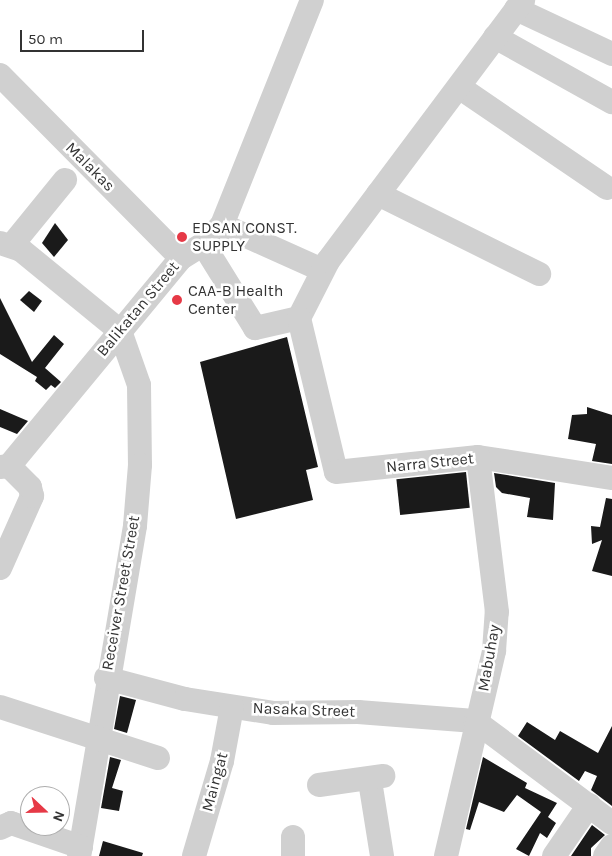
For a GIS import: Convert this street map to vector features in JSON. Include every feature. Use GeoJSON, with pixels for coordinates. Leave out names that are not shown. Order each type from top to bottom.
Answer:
{"type":"FeatureCollection","features":[{"type":"Feature","properties":{"kind":"street","name":"Balikatan Street"},"geometry":{"type":"LineString","coordinates":[[4,466],[181,258],[203,244],[222,225],[312,0]]}},
{"type":"Feature","properties":{"kind":"street"},"geometry":{"type":"LineString","coordinates":[[203,244],[255,328],[299,318],[322,270],[519,4],[612,54]]}},
{"type":"Feature","properties":{"kind":"street"},"geometry":{"type":"LineString","coordinates":[[495,37],[612,102]]}},
{"type":"Feature","properties":{"kind":"street","name":"Malakas"},"geometry":{"type":"LineString","coordinates":[[0,75],[181,258]]}},
{"type":"Feature","properties":{"kind":"street"},"geometry":{"type":"LineString","coordinates":[[459,86],[607,188]]}},
{"type":"Feature","properties":{"kind":"street"},"geometry":{"type":"LineString","coordinates":[[65,180],[6,244],[120,331]]}},
{"type":"Feature","properties":{"kind":"street"},"geometry":{"type":"LineString","coordinates":[[378,194],[539,274]]}},
{"type":"Feature","properties":{"kind":"street"},"geometry":{"type":"LineString","coordinates":[[222,225],[322,270]]}},
{"type":"Feature","properties":{"kind":"street","name":"Narra Street"},"geometry":{"type":"LineString","coordinates":[[299,318],[336,472],[478,457],[612,478]]}},
{"type":"Feature","properties":{"kind":"street","name":"Receiver Street Street"},"geometry":{"type":"LineString","coordinates":[[80,851],[106,678],[135,526],[140,465],[139,385],[120,331]]}},
{"type":"Feature","properties":{"kind":"street","name":"Mabuhay"},"geometry":{"type":"LineString","coordinates":[[446,856],[475,721],[494,651],[497,612],[478,457]]}},
{"type":"Feature","properties":{"kind":"street"},"geometry":{"type":"LineString","coordinates":[[0,568],[32,496],[30,487],[4,466]]}},
{"type":"Feature","properties":{"kind":"street","name":"Nasaka Street"},"geometry":{"type":"LineString","coordinates":[[106,678],[232,707],[475,721]]}},
{"type":"Feature","properties":{"kind":"street","name":"Maingat"},"geometry":{"type":"LineString","coordinates":[[194,856],[222,761],[232,707]]}},
{"type":"Feature","properties":{"kind":"street"},"geometry":{"type":"LineString","coordinates":[[0,708],[158,758]]}},
{"type":"Feature","properties":{"kind":"street"},"geometry":{"type":"LineString","coordinates":[[475,721],[612,823]]}},
{"type":"Feature","properties":{"kind":"street"},"geometry":{"type":"LineString","coordinates":[[319,785],[377,779],[382,856]]}},
{"type":"Feature","properties":{"kind":"street"},"geometry":{"type":"LineString","coordinates":[[554,856],[589,805]]}},
{"type":"Feature","properties":{"kind":"street"},"geometry":{"type":"LineString","coordinates":[[0,828],[11,823],[80,851]]}},
{"type":"Feature","properties":{"kind":"street"},"geometry":{"type":"LineString","coordinates":[[605,856],[612,846]]}},
{"type":"Feature","properties":{"kind":"building"},"geometry":{"type":"Polygon","coordinates":[[[55,223],[68,240],[54,257],[42,243],[55,223]]]}},
{"type":"Feature","properties":{"kind":"building"},"geometry":{"type":"Polygon","coordinates":[[[29,291],[42,301],[34,312],[20,300],[29,291]]]}},
{"type":"Feature","properties":{"kind":"building"},"geometry":{"type":"Polygon","coordinates":[[[0,298],[32,362],[54,335],[64,344],[45,368],[61,382],[55,388],[51,385],[46,390],[35,381],[37,377],[0,354],[0,298]]]}},
{"type":"Feature","properties":{"kind":"building"},"geometry":{"type":"Polygon","coordinates":[[[287,337],[318,467],[306,470],[313,500],[236,519],[200,362],[287,337]]]}},
{"type":"Feature","properties":{"kind":"building"},"geometry":{"type":"Polygon","coordinates":[[[587,407],[612,415],[612,464],[592,461],[596,444],[568,439],[572,415],[587,414],[587,407]]]}},
{"type":"Feature","properties":{"kind":"building"},"geometry":{"type":"Polygon","coordinates":[[[0,409],[28,421],[17,434],[0,427],[0,409]]]}},
{"type":"Feature","properties":{"kind":"building"},"geometry":{"type":"Polygon","coordinates":[[[466,472],[470,508],[400,515],[396,479],[466,472]]]}},
{"type":"Feature","properties":{"kind":"building"},"geometry":{"type":"Polygon","coordinates":[[[494,473],[555,483],[553,520],[527,517],[530,498],[502,493],[496,487],[494,473]]]}},
{"type":"Feature","properties":{"kind":"building"},"geometry":{"type":"Polygon","coordinates":[[[606,498],[612,499],[612,576],[592,571],[602,540],[592,544],[591,526],[600,527],[606,498]]]}},
{"type":"Feature","properties":{"kind":"building"},"geometry":{"type":"Polygon","coordinates":[[[120,696],[136,700],[127,733],[114,729],[120,696]]]}},
{"type":"Feature","properties":{"kind":"building"},"geometry":{"type":"Polygon","coordinates":[[[527,722],[555,740],[560,731],[598,753],[612,726],[612,806],[591,790],[597,776],[585,771],[579,781],[518,736],[527,722]]]}},
{"type":"Feature","properties":{"kind":"building"},"geometry":{"type":"Polygon","coordinates":[[[110,757],[121,760],[112,788],[123,791],[119,811],[101,808],[110,757]]]}},
{"type":"Feature","properties":{"kind":"building"},"geometry":{"type":"Polygon","coordinates":[[[483,757],[527,783],[525,788],[557,803],[548,817],[556,823],[547,838],[540,833],[529,856],[516,849],[541,812],[517,795],[504,812],[479,802],[470,830],[466,829],[483,757]]]}},
{"type":"Feature","properties":{"kind":"building"},"geometry":{"type":"Polygon","coordinates":[[[592,825],[605,835],[591,848],[591,856],[571,856],[592,825]]]}},
{"type":"Feature","properties":{"kind":"building"},"geometry":{"type":"Polygon","coordinates":[[[103,841],[143,853],[142,856],[99,856],[103,841]]]}},
{"type":"Feature","properties":{"kind":"place","name":"EDSAN CONST. SUPPLY"},"geometry":{"type":"Point","coordinates":[182,237]}},
{"type":"Feature","properties":{"kind":"place","name":"CAA-B Health Center"},"geometry":{"type":"Point","coordinates":[177,300]}}]}
